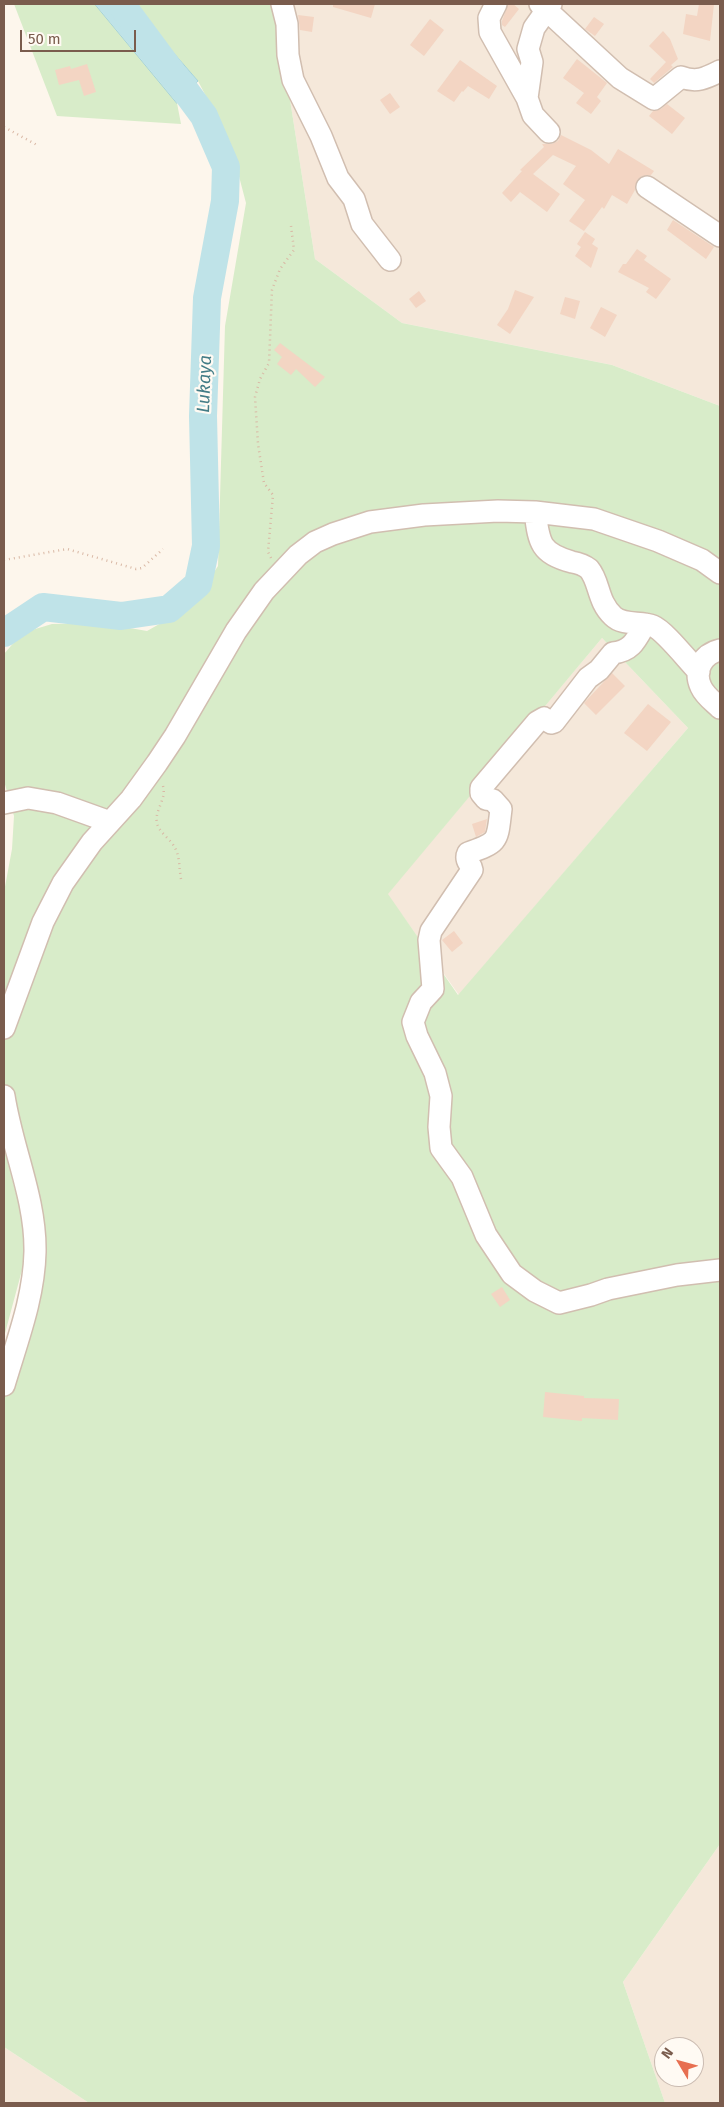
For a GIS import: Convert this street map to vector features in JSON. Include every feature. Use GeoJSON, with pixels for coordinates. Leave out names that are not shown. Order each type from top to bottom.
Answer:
{"type":"FeatureCollection","features":[{"type":"Feature","properties":{"kind":"street"},"geometry":{"type":"LineString","coordinates":[[282,4],[293,80],[322,136],[338,178],[354,199],[362,224],[390,260]]}},
{"type":"Feature","properties":{"kind":"street"},"geometry":{"type":"LineString","coordinates":[[496,4],[489,18],[490,32],[527,98],[533,114],[548,132]]}},
{"type":"Feature","properties":{"kind":"street"},"geometry":{"type":"LineString","coordinates":[[527,98],[532,62],[528,49],[534,28],[546,6],[620,78],[654,99],[681,77],[691,81],[703,80],[720,71]]}},
{"type":"Feature","properties":{"kind":"street"},"geometry":{"type":"LineString","coordinates":[[647,186],[720,236]]}},
{"type":"Feature","properties":{"kind":"street"},"geometry":{"type":"LineString","coordinates":[[4,1028],[43,922],[63,883],[92,842],[157,763],[236,632],[264,591],[298,555],[315,542],[370,522],[424,515],[498,511],[536,512],[594,519],[658,541],[697,558],[720,573]]}},
{"type":"Feature","properties":{"kind":"street"},"geometry":{"type":"LineString","coordinates":[[536,512],[539,540],[545,550],[553,555],[582,564],[588,568],[592,574],[602,604],[614,618],[621,621],[653,626],[661,631],[699,672]]}},
{"type":"Feature","properties":{"kind":"street"},"geometry":{"type":"LineString","coordinates":[[645,624],[636,640],[625,652],[613,654],[599,670],[588,678],[554,722],[551,723],[544,718],[537,722],[481,788],[481,793],[486,799],[493,800],[502,809],[498,836],[491,845],[468,853],[467,862],[472,870],[431,931],[429,940],[433,989],[421,1002],[413,1022],[417,1036],[435,1073],[442,1096],[439,1127],[441,1148],[462,1177],[486,1235],[512,1274],[535,1291],[559,1303],[608,1289],[677,1275],[720,1270]]}},
{"type":"Feature","properties":{"kind":"street"},"geometry":{"type":"LineString","coordinates":[[720,650],[707,655],[699,672],[701,687],[720,708]]}},
{"type":"Feature","properties":{"kind":"street"},"geometry":{"type":"LineString","coordinates":[[4,803],[28,798],[57,803],[110,822]]}},
{"type":"Feature","properties":{"kind":"street"},"geometry":{"type":"LineString","coordinates":[[4,1096],[32,1219],[35,1251],[32,1286],[25,1317],[4,1385]]}},
{"type":"Feature","properties":{"kind":"path"},"geometry":{"type":"LineString","coordinates":[[4,127],[37,145]]}},
{"type":"Feature","properties":{"kind":"path"},"geometry":{"type":"LineString","coordinates":[[282,571],[268,552],[273,494],[264,483],[258,444],[255,398],[260,379],[269,363],[272,290],[280,269],[294,250],[291,226]]}},
{"type":"Feature","properties":{"kind":"path"},"geometry":{"type":"LineString","coordinates":[[4,560],[67,549],[136,569],[142,568],[163,549]]}},
{"type":"Feature","properties":{"kind":"path"},"geometry":{"type":"LineString","coordinates":[[157,763],[164,788],[164,797],[156,820],[158,827],[175,846],[179,857],[181,878]]}},
{"type":"Feature","properties":{"kind":"shaded area"},"geometry":{"type":"Polygon","coordinates":[[[275,4],[720,4],[720,406],[612,365],[402,323],[315,259],[275,4]]]}},
{"type":"Feature","properties":{"kind":"shaded area"},"geometry":{"type":"Polygon","coordinates":[[[602,638],[688,728],[459,995],[387,894],[602,638]]]}},
{"type":"Feature","properties":{"kind":"shaded area"},"geometry":{"type":"Polygon","coordinates":[[[720,1844],[720,2103],[665,2103],[659,2087],[704,2087],[704,2037],[654,2037],[654,2071],[623,1982],[720,1844]]]}},
{"type":"Feature","properties":{"kind":"shaded area"},"geometry":{"type":"Polygon","coordinates":[[[4,2047],[89,2103],[4,2103],[4,2047]]]}},
{"type":"Feature","properties":{"kind":"green space"},"geometry":{"type":"Polygon","coordinates":[[[14,4],[95,4],[177,103],[181,124],[57,116],[14,4]]]}},
{"type":"Feature","properties":{"kind":"green space"},"geometry":{"type":"Polygon","coordinates":[[[131,4],[275,4],[315,259],[402,323],[612,365],[720,406],[720,1844],[623,1982],[654,2071],[654,2087],[659,2087],[665,2103],[89,2103],[4,2047],[4,1398],[44,1258],[4,1104],[4,892],[12,849],[14,816],[4,781],[4,654],[22,633],[52,624],[101,623],[147,631],[193,605],[218,566],[225,326],[246,203],[230,142],[198,81],[131,4]],[[602,638],[388,894],[458,995],[688,728],[602,638]]]}},
{"type":"Feature","properties":{"kind":"green space"},"geometry":{"type":"Polygon","coordinates":[[[4,1147],[29,1244],[4,1337],[4,1147]]]}},
{"type":"Feature","properties":{"kind":"water"},"geometry":{"type":"Polygon","coordinates":[[[95,4],[131,4],[198,81],[177,103],[95,4]]]}},
{"type":"Feature","properties":{"kind":"building"},"geometry":{"type":"Polygon","coordinates":[[[333,4],[375,4],[371,18],[333,7],[333,4]]]}},
{"type":"Feature","properties":{"kind":"building"},"geometry":{"type":"Polygon","coordinates":[[[508,4],[513,4],[519,9],[505,27],[502,25],[502,21],[508,4]]]}},
{"type":"Feature","properties":{"kind":"building"},"geometry":{"type":"Polygon","coordinates":[[[699,4],[714,4],[710,41],[683,34],[686,14],[697,16],[699,4]]]}},
{"type":"Feature","properties":{"kind":"building"},"geometry":{"type":"Polygon","coordinates":[[[298,15],[314,17],[312,32],[300,30],[298,15]]]}},
{"type":"Feature","properties":{"kind":"building"},"geometry":{"type":"Polygon","coordinates":[[[594,17],[604,24],[595,36],[585,29],[594,17]]]}},
{"type":"Feature","properties":{"kind":"building"},"geometry":{"type":"Polygon","coordinates":[[[430,19],[444,30],[424,56],[410,45],[430,19]]]}},
{"type":"Feature","properties":{"kind":"building"},"geometry":{"type":"Polygon","coordinates":[[[663,31],[670,39],[678,59],[671,65],[673,67],[654,83],[650,79],[666,62],[649,46],[663,31]]]}},
{"type":"Feature","properties":{"kind":"building"},"geometry":{"type":"Polygon","coordinates":[[[577,59],[607,83],[597,97],[601,101],[591,114],[576,103],[584,93],[563,78],[577,59]]]}},
{"type":"Feature","properties":{"kind":"building"},"geometry":{"type":"Polygon","coordinates":[[[460,60],[497,86],[489,99],[468,86],[454,102],[437,91],[460,60]]]}},
{"type":"Feature","properties":{"kind":"building"},"geometry":{"type":"Polygon","coordinates":[[[87,64],[96,92],[84,96],[79,80],[59,85],[55,70],[70,66],[71,69],[87,64]]]}},
{"type":"Feature","properties":{"kind":"building"},"geometry":{"type":"Polygon","coordinates":[[[390,93],[400,107],[390,114],[380,100],[390,93]]]}},
{"type":"Feature","properties":{"kind":"building"},"geometry":{"type":"Polygon","coordinates":[[[667,104],[685,118],[672,134],[649,116],[653,111],[661,109],[667,104]]]}},
{"type":"Feature","properties":{"kind":"building"},"geometry":{"type":"Polygon","coordinates":[[[561,135],[591,150],[609,164],[618,149],[654,171],[651,175],[642,176],[637,180],[635,190],[627,204],[612,195],[604,209],[602,207],[584,231],[569,221],[585,200],[563,184],[576,166],[553,155],[533,174],[560,194],[547,212],[520,192],[511,202],[502,193],[522,171],[520,170],[544,147],[542,144],[552,144],[558,141],[561,135]]]}},
{"type":"Feature","properties":{"kind":"building"},"geometry":{"type":"Polygon","coordinates":[[[673,220],[714,247],[706,259],[667,230],[673,220]]]}},
{"type":"Feature","properties":{"kind":"building"},"geometry":{"type":"Polygon","coordinates":[[[585,232],[595,239],[592,244],[598,248],[591,268],[575,256],[581,247],[577,244],[585,232]]]}},
{"type":"Feature","properties":{"kind":"building"},"geometry":{"type":"Polygon","coordinates":[[[637,249],[647,256],[644,260],[671,279],[656,299],[646,292],[649,288],[618,272],[637,249]]]}},
{"type":"Feature","properties":{"kind":"building"},"geometry":{"type":"Polygon","coordinates":[[[515,290],[534,297],[510,334],[497,325],[508,309],[515,290]]]}},
{"type":"Feature","properties":{"kind":"building"},"geometry":{"type":"Polygon","coordinates":[[[419,291],[426,301],[416,308],[409,299],[419,291]]]}},
{"type":"Feature","properties":{"kind":"building"},"geometry":{"type":"Polygon","coordinates":[[[565,297],[580,301],[575,319],[560,314],[565,297]]]}},
{"type":"Feature","properties":{"kind":"building"},"geometry":{"type":"Polygon","coordinates":[[[601,307],[617,315],[605,337],[590,328],[601,307]]]}},
{"type":"Feature","properties":{"kind":"building"},"geometry":{"type":"Polygon","coordinates":[[[280,343],[325,377],[315,387],[296,369],[291,375],[277,364],[282,357],[274,350],[280,343]]]}},
{"type":"Feature","properties":{"kind":"building"},"geometry":{"type":"Polygon","coordinates":[[[612,673],[625,686],[596,715],[584,703],[612,673]]]}},
{"type":"Feature","properties":{"kind":"building"},"geometry":{"type":"Polygon","coordinates":[[[648,704],[671,722],[647,751],[624,733],[648,704]]]}},
{"type":"Feature","properties":{"kind":"building"},"geometry":{"type":"Polygon","coordinates":[[[487,819],[485,832],[476,837],[472,824],[487,819]]]}},
{"type":"Feature","properties":{"kind":"building"},"geometry":{"type":"Polygon","coordinates":[[[454,931],[463,943],[452,952],[442,940],[454,931]]]}},
{"type":"Feature","properties":{"kind":"building"},"geometry":{"type":"Polygon","coordinates":[[[502,1287],[510,1300],[500,1307],[491,1294],[502,1287]]]}},
{"type":"Feature","properties":{"kind":"building"},"geometry":{"type":"Polygon","coordinates":[[[545,1392],[584,1396],[584,1398],[619,1399],[618,1420],[582,1418],[582,1421],[543,1417],[545,1392]]]}},
{"type":"Feature","properties":{"kind":"waterway","name":"Lukaya"},"geometry":{"type":"LineString","coordinates":[[4,633],[43,607],[121,616],[169,609],[198,584],[206,546],[203,416],[207,298],[225,201],[226,167],[204,116],[121,4]]}}]}
